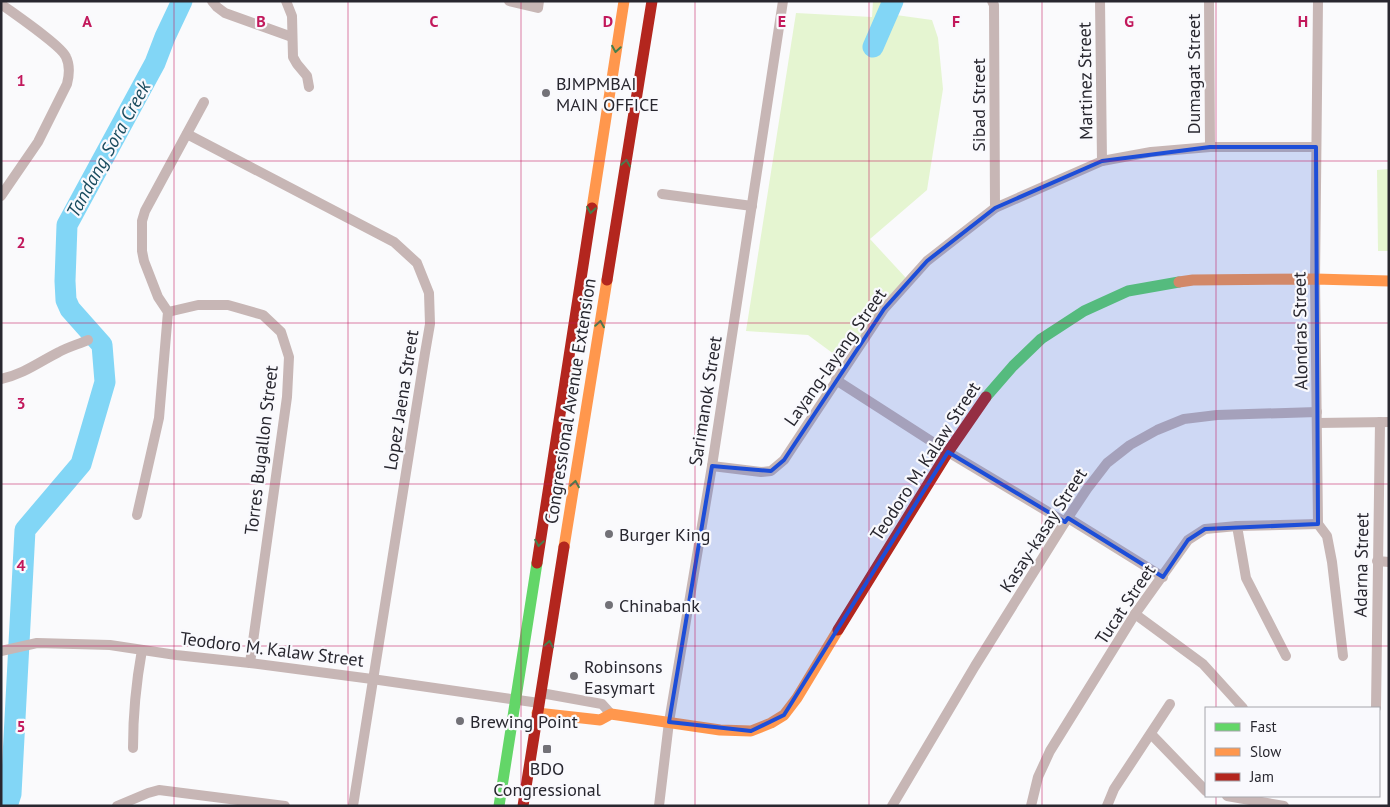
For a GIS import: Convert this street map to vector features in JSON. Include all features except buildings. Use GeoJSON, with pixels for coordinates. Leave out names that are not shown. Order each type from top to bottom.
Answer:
{"type":"FeatureCollection","features":[{"type":"Feature","properties":{"kind":"main road","name":"Congressional Avenue Extension"},"geometry":{"type":"LineString","coordinates":[[523,806],[539,703],[570,431],[624,1]]}},
{"type":"Feature","properties":{"kind":"main road","name":"Congressional Avenue Extension"},"geometry":{"type":"LineString","coordinates":[[499,806],[515,700],[570,431],[652,1]]}},
{"type":"Feature","properties":{"kind":"main road","name":"Teodoro M. Kalaw Street"},"geometry":{"type":"LineString","coordinates":[[539,703],[600,720],[611,714],[720,730],[751,731],[771,723],[784,715],[797,698],[948,452],[987,395],[1041,339],[1084,311],[1128,292],[1193,280],[1315,279],[1389,281]]}},
{"type":"Feature","properties":{"kind":"street"},"geometry":{"type":"LineString","coordinates":[[212,1],[216,7],[225,13],[292,37]]}},
{"type":"Feature","properties":{"kind":"street"},"geometry":{"type":"LineString","coordinates":[[286,1],[292,16],[293,57],[296,64],[307,76],[309,87]]}},
{"type":"Feature","properties":{"kind":"street"},"geometry":{"type":"LineString","coordinates":[[509,1],[539,4]]}},
{"type":"Feature","properties":{"kind":"street","name":"Sarimanok Street"},"geometry":{"type":"LineString","coordinates":[[659,806],[669,722],[712,466],[784,1]]}},
{"type":"Feature","properties":{"kind":"street","name":"Sibad Street"},"geometry":{"type":"LineString","coordinates":[[992,1],[994,5],[995,208]]}},
{"type":"Feature","properties":{"kind":"street","name":"Martinez Street"},"geometry":{"type":"LineString","coordinates":[[1100,1],[1102,161]]}},
{"type":"Feature","properties":{"kind":"street","name":"Dumagat Street"},"geometry":{"type":"LineString","coordinates":[[1209,1],[1210,147]]}},
{"type":"Feature","properties":{"kind":"street","name":"Alondras Street"},"geometry":{"type":"LineString","coordinates":[[1318,1],[1315,279],[1318,524],[1327,536],[1343,656]]}},
{"type":"Feature","properties":{"kind":"street"},"geometry":{"type":"LineString","coordinates":[[1,4],[59,47],[66,57],[69,75],[67,84],[38,142],[1,196]]}},
{"type":"Feature","properties":{"kind":"street"},"geometry":{"type":"LineString","coordinates":[[137,515],[159,418],[168,312],[158,297],[144,261],[142,222],[145,211],[204,102]]}},
{"type":"Feature","properties":{"kind":"street","name":"Lopez Jaena Street"},"geometry":{"type":"LineString","coordinates":[[187,134],[394,242],[417,263],[429,293],[430,324],[353,806]]}},
{"type":"Feature","properties":{"kind":"street","name":"Layang-layang Street"},"geometry":{"type":"LineString","coordinates":[[712,466],[761,472],[771,471],[784,460],[884,309],[927,261],[995,208],[1102,161],[1151,152],[1210,147],[1316,147]]}},
{"type":"Feature","properties":{"kind":"street"},"geometry":{"type":"LineString","coordinates":[[662,194],[752,206]]}},
{"type":"Feature","properties":{"kind":"street","name":"Torres Bugallon Street"},"geometry":{"type":"LineString","coordinates":[[168,312],[198,305],[228,305],[263,315],[281,332],[289,356],[287,397],[250,663]]}},
{"type":"Feature","properties":{"kind":"street"},"geometry":{"type":"LineString","coordinates":[[1,379],[12,377],[88,340]]}},
{"type":"Feature","properties":{"kind":"street"},"geometry":{"type":"LineString","coordinates":[[836,380],[948,452],[1162,577]]}},
{"type":"Feature","properties":{"kind":"street","name":"Kasay-kasay Street"},"geometry":{"type":"LineString","coordinates":[[892,806],[975,666],[1087,489],[1108,463],[1130,445],[1157,430],[1184,419],[1217,415],[1384,422]]}},
{"type":"Feature","properties":{"kind":"street","name":"Adarna Street"},"geometry":{"type":"LineString","coordinates":[[1376,707],[1377,561],[1384,422]]}},
{"type":"Feature","properties":{"kind":"street","name":"Tucat Street"},"geometry":{"type":"LineString","coordinates":[[1031,806],[1038,777],[1050,751],[1135,614],[1188,540],[1205,529],[1237,526],[1318,524]]}},
{"type":"Feature","properties":{"kind":"street"},"geometry":{"type":"LineString","coordinates":[[1237,526],[1246,578],[1286,656]]}},
{"type":"Feature","properties":{"kind":"street"},"geometry":{"type":"LineString","coordinates":[[1377,561],[1389,562]]}},
{"type":"Feature","properties":{"kind":"street"},"geometry":{"type":"LineString","coordinates":[[1135,614],[1202,664],[1241,707]]}},
{"type":"Feature","properties":{"kind":"street","name":"Teodoro M. Kalaw Street"},"geometry":{"type":"LineString","coordinates":[[4,650],[37,643],[110,645],[539,703],[602,704],[611,714]]}},
{"type":"Feature","properties":{"kind":"street"},"geometry":{"type":"LineString","coordinates":[[133,748],[135,693],[142,650]]}},
{"type":"Feature","properties":{"kind":"street"},"geometry":{"type":"LineString","coordinates":[[1107,806],[1114,789],[1170,704]]}},
{"type":"Feature","properties":{"kind":"street"},"geometry":{"type":"LineString","coordinates":[[1151,734],[1205,790]]}},
{"type":"Feature","properties":{"kind":"street"},"geometry":{"type":"LineString","coordinates":[[117,806],[136,802],[159,790],[285,806]]}},
{"type":"Feature","properties":{"kind":"street"},"geometry":{"type":"LineString","coordinates":[[1233,797],[1284,806]]}},
{"type":"Feature","properties":{"kind":"highlighted area"},"geometry":{"type":"Polygon","coordinates":[[[1210,147],[1316,147],[1318,524],[1205,529],[1188,540],[1163,577],[1068,518],[1065,522],[948,452],[784,715],[751,731],[669,722],[712,466],[771,471],[784,460],[884,309],[927,261],[995,208],[1102,161],[1210,147]]]}},
{"type":"Feature","properties":{"kind":"green space"},"geometry":{"type":"Polygon","coordinates":[[[873,1],[900,1],[896,15],[932,20],[938,38],[943,89],[927,190],[870,239],[906,278],[842,360],[808,335],[746,331],[796,13],[872,17],[873,1]]]}},
{"type":"Feature","properties":{"kind":"green space"},"geometry":{"type":"Polygon","coordinates":[[[1389,169],[1389,251],[1378,251],[1377,170],[1389,169]]]}},
{"type":"Feature","properties":{"kind":"waterway","name":"Tandang Sora Creek"},"geometry":{"type":"LineString","coordinates":[[7,806],[11,794],[25,530],[81,464],[105,382],[102,345],[70,309],[66,300],[67,225],[155,63],[182,1]]}},
{"type":"Feature","properties":{"kind":"waterway"},"geometry":{"type":"LineString","coordinates":[[873,47],[893,1]]}},
{"type":"Feature","properties":{"kind":"traffic: fast"},"geometry":{"type":"LineString","coordinates":[[986,397],[1013,366],[1041,339],[1084,311],[1128,291],[1179,282]]}},
{"type":"Feature","properties":{"kind":"traffic: fast"},"geometry":{"type":"LineString","coordinates":[[499,806],[537,563]]}},
{"type":"Feature","properties":{"kind":"traffic: slow"},"geometry":{"type":"LineString","coordinates":[[592,208],[624,1]]}},
{"type":"Feature","properties":{"kind":"traffic: slow"},"geometry":{"type":"LineString","coordinates":[[1179,282],[1193,280],[1315,279],[1389,281]]}},
{"type":"Feature","properties":{"kind":"traffic: slow"},"geometry":{"type":"LineString","coordinates":[[564,547],[607,280]]}},
{"type":"Feature","properties":{"kind":"traffic: slow"},"geometry":{"type":"LineString","coordinates":[[537,713],[600,720],[611,714],[720,730],[751,731],[771,723],[784,715],[797,698],[838,630]]}},
{"type":"Feature","properties":{"kind":"traffic: jam"},"geometry":{"type":"LineString","coordinates":[[607,280],[652,1]]}},
{"type":"Feature","properties":{"kind":"traffic: jam"},"geometry":{"type":"LineString","coordinates":[[537,563],[592,208]]}},
{"type":"Feature","properties":{"kind":"traffic: jam"},"geometry":{"type":"LineString","coordinates":[[838,630],[948,452],[986,397]]}},
{"type":"Feature","properties":{"kind":"traffic: jam"},"geometry":{"type":"LineString","coordinates":[[523,806],[564,547]]}},
{"type":"Feature","properties":{"kind":"place","name":"BJMPMBAI MAIN OFFICE"},"geometry":{"type":"Point","coordinates":[546,93]}},
{"type":"Feature","properties":{"kind":"place","name":"Burger King"},"geometry":{"type":"Point","coordinates":[609,534]}},
{"type":"Feature","properties":{"kind":"place","name":"Chinabank"},"geometry":{"type":"Point","coordinates":[609,605]}},
{"type":"Feature","properties":{"kind":"place","name":"Robinsons Easymart"},"geometry":{"type":"Point","coordinates":[574,676]}},
{"type":"Feature","properties":{"kind":"place","name":"Brewing Point"},"geometry":{"type":"Point","coordinates":[460,721]}},
{"type":"Feature","properties":{"kind":"place","name":"BDO Congressional"},"geometry":{"type":"Point","coordinates":[547,749]}}]}
